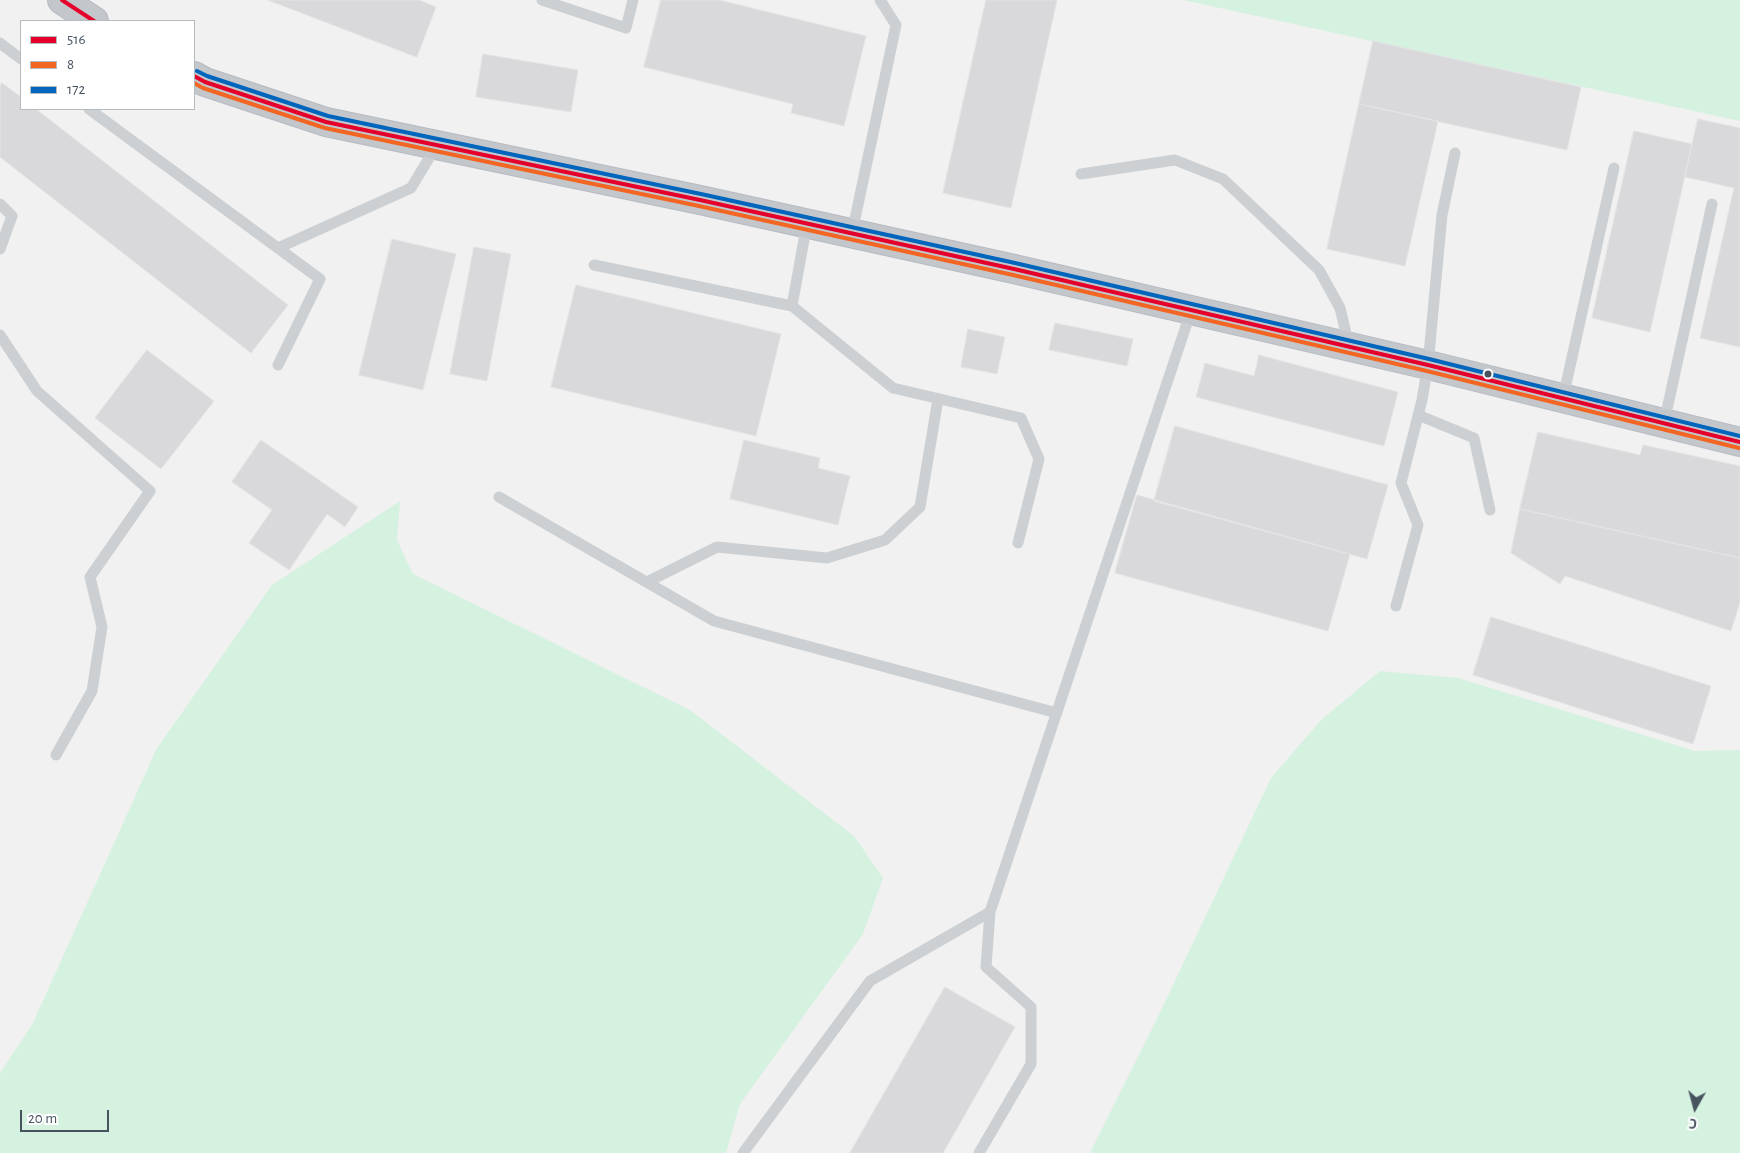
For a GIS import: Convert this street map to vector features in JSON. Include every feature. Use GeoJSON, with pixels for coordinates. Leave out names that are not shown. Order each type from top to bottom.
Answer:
{"type":"FeatureCollection","features":[{"type":"Feature","properties":{"kind":"highway"},"geometry":{"type":"LineString","coordinates":[[62,0],[92,20]]}},
{"type":"Feature","properties":{"kind":"highway"},"geometry":{"type":"LineString","coordinates":[[195,77],[205,82],[326,122],[852,233],[1428,365],[1740,442]]}},
{"type":"Feature","properties":{"kind":"lane"},"geometry":{"type":"LineString","coordinates":[[542,0],[626,28],[633,0]]}},
{"type":"Feature","properties":{"kind":"lane"},"geometry":{"type":"LineString","coordinates":[[852,233],[896,24],[880,0]]}},
{"type":"Feature","properties":{"kind":"lane"},"geometry":{"type":"LineString","coordinates":[[0,43],[20,58]]}},
{"type":"Feature","properties":{"kind":"lane"},"geometry":{"type":"LineString","coordinates":[[90,110],[320,279],[278,365]]}},
{"type":"Feature","properties":{"kind":"lane"},"geometry":{"type":"LineString","coordinates":[[278,248],[411,188],[436,145]]}},
{"type":"Feature","properties":{"kind":"lane"},"geometry":{"type":"LineString","coordinates":[[1396,606],[1418,525],[1401,483],[1428,365],[1442,215],[1455,153]]}},
{"type":"Feature","properties":{"kind":"lane"},"geometry":{"type":"LineString","coordinates":[[1081,174],[1175,160],[1223,179],[1319,270],[1340,308],[1349,348]]}},
{"type":"Feature","properties":{"kind":"lane"},"geometry":{"type":"LineString","coordinates":[[1563,398],[1614,168]]}},
{"type":"Feature","properties":{"kind":"lane"},"geometry":{"type":"LineString","coordinates":[[0,204],[12,216],[0,249]]}},
{"type":"Feature","properties":{"kind":"lane"},"geometry":{"type":"LineString","coordinates":[[1664,423],[1712,204]]}},
{"type":"Feature","properties":{"kind":"lane"},"geometry":{"type":"LineString","coordinates":[[792,306],[807,223]]}},
{"type":"Feature","properties":{"kind":"lane"},"geometry":{"type":"LineString","coordinates":[[594,265],[792,306],[893,388],[1021,418],[1039,459],[1018,543]]}},
{"type":"Feature","properties":{"kind":"lane"},"geometry":{"type":"LineString","coordinates":[[979,1153],[1031,1064],[1031,1007],[986,967],[990,912],[1191,311]]}},
{"type":"Feature","properties":{"kind":"lane"},"geometry":{"type":"LineString","coordinates":[[0,335],[37,391],[150,491],[90,577],[102,627],[92,691],[56,755]]}},
{"type":"Feature","properties":{"kind":"lane"},"geometry":{"type":"LineString","coordinates":[[648,582],[717,547],[827,558],[885,540],[920,507],[938,399]]}},
{"type":"Feature","properties":{"kind":"lane"},"geometry":{"type":"LineString","coordinates":[[1418,415],[1474,438],[1490,510]]}},
{"type":"Feature","properties":{"kind":"lane"},"geometry":{"type":"LineString","coordinates":[[499,497],[714,621],[1057,713]]}},
{"type":"Feature","properties":{"kind":"lane"},"geometry":{"type":"LineString","coordinates":[[742,1153],[870,981],[990,912]]}},
{"type":"Feature","properties":{"kind":"green space"},"geometry":{"type":"Polygon","coordinates":[[[1183,0],[1740,0],[1740,121],[1183,0]]]}},
{"type":"Feature","properties":{"kind":"green space"},"geometry":{"type":"Polygon","coordinates":[[[400,501],[397,540],[413,574],[690,710],[854,836],[883,878],[863,934],[740,1104],[726,1153],[0,1153],[0,1073],[32,1025],[157,748],[272,585],[400,501]]]}},
{"type":"Feature","properties":{"kind":"green space"},"geometry":{"type":"Polygon","coordinates":[[[1380,671],[1458,678],[1695,751],[1740,750],[1740,1153],[1090,1153],[1155,1023],[1271,778],[1321,720],[1380,671]]]}},
{"type":"Feature","properties":{"kind":"building"},"geometry":{"type":"Polygon","coordinates":[[[268,0],[419,0],[436,7],[417,57],[268,0]]]}},
{"type":"Feature","properties":{"kind":"building"},"geometry":{"type":"Polygon","coordinates":[[[661,0],[719,0],[866,36],[844,126],[791,113],[793,104],[644,67],[661,0]]]}},
{"type":"Feature","properties":{"kind":"building"},"geometry":{"type":"Polygon","coordinates":[[[986,0],[1057,0],[1011,208],[943,193],[986,0]]]}},
{"type":"Feature","properties":{"kind":"building"},"geometry":{"type":"Polygon","coordinates":[[[1373,41],[1581,87],[1567,150],[1359,104],[1373,41]]]}},
{"type":"Feature","properties":{"kind":"building"},"geometry":{"type":"Polygon","coordinates":[[[483,54],[578,70],[571,112],[476,97],[483,54]]]}},
{"type":"Feature","properties":{"kind":"building"},"geometry":{"type":"Polygon","coordinates":[[[2,83],[20,96],[20,110],[37,110],[288,305],[251,353],[0,157],[0,86],[2,83]]]}},
{"type":"Feature","properties":{"kind":"building"},"geometry":{"type":"Polygon","coordinates":[[[1359,104],[1438,121],[1405,266],[1327,249],[1359,104]]]}},
{"type":"Feature","properties":{"kind":"building"},"geometry":{"type":"Polygon","coordinates":[[[1698,119],[1740,128],[1740,347],[1700,338],[1734,188],[1685,177],[1698,119]]]}},
{"type":"Feature","properties":{"kind":"building"},"geometry":{"type":"Polygon","coordinates":[[[1634,131],[1692,144],[1650,332],[1592,318],[1634,131]]]}},
{"type":"Feature","properties":{"kind":"building"},"geometry":{"type":"Polygon","coordinates":[[[392,239],[456,254],[423,390],[359,375],[392,239]]]}},
{"type":"Feature","properties":{"kind":"building"},"geometry":{"type":"Polygon","coordinates":[[[474,247],[511,254],[487,381],[450,374],[474,247]]]}},
{"type":"Feature","properties":{"kind":"building"},"geometry":{"type":"Polygon","coordinates":[[[576,285],[781,334],[756,436],[551,387],[576,285]]]}},
{"type":"Feature","properties":{"kind":"building"},"geometry":{"type":"Polygon","coordinates":[[[1055,323],[1133,339],[1127,366],[1049,350],[1055,323]]]}},
{"type":"Feature","properties":{"kind":"building"},"geometry":{"type":"Polygon","coordinates":[[[968,329],[1005,337],[997,374],[961,367],[968,329]]]}},
{"type":"Feature","properties":{"kind":"building"},"geometry":{"type":"Polygon","coordinates":[[[147,350],[214,401],[161,469],[95,418],[147,350]]]}},
{"type":"Feature","properties":{"kind":"building"},"geometry":{"type":"Polygon","coordinates":[[[1259,355],[1398,392],[1384,446],[1196,397],[1205,363],[1254,376],[1259,355]]]}},
{"type":"Feature","properties":{"kind":"building"},"geometry":{"type":"Polygon","coordinates":[[[1175,426],[1388,485],[1367,559],[1154,501],[1175,426]]]}},
{"type":"Feature","properties":{"kind":"building"},"geometry":{"type":"Polygon","coordinates":[[[1538,432],[1640,455],[1643,445],[1740,466],[1740,558],[1520,509],[1538,432]]]}},
{"type":"Feature","properties":{"kind":"building"},"geometry":{"type":"Polygon","coordinates":[[[261,440],[358,507],[345,527],[327,514],[289,570],[249,543],[272,510],[232,482],[261,440]]]}},
{"type":"Feature","properties":{"kind":"building"},"geometry":{"type":"Polygon","coordinates":[[[744,440],[820,458],[818,468],[850,476],[838,525],[730,499],[744,440]]]}},
{"type":"Feature","properties":{"kind":"building"},"geometry":{"type":"Polygon","coordinates":[[[1137,495],[1350,554],[1328,631],[1115,573],[1137,495]]]}},
{"type":"Feature","properties":{"kind":"building"},"geometry":{"type":"Polygon","coordinates":[[[1520,509],[1740,558],[1740,602],[1731,631],[1565,576],[1560,584],[1511,553],[1520,509]]]}},
{"type":"Feature","properties":{"kind":"building"},"geometry":{"type":"Polygon","coordinates":[[[1491,617],[1711,686],[1693,744],[1473,675],[1491,617]]]}},
{"type":"Feature","properties":{"kind":"building"},"geometry":{"type":"Polygon","coordinates":[[[945,987],[1015,1027],[943,1153],[850,1153],[945,987]]]}},
{"type":"Feature","properties":{"kind":"transit line","name":"516"},"geometry":{"type":"LineString","coordinates":[[62,0],[92,20]]}},
{"type":"Feature","properties":{"kind":"transit line","name":"172"},"geometry":{"type":"LineString","coordinates":[[197,71],[328,116],[701,194],[1015,263],[1429,359],[1740,436]]}},
{"type":"Feature","properties":{"kind":"transit line","name":"516"},"geometry":{"type":"LineString","coordinates":[[195,77],[205,82],[326,122],[700,200],[1014,269],[1428,365],[1740,442]]}},
{"type":"Feature","properties":{"kind":"transit line","name":"8"},"geometry":{"type":"LineString","coordinates":[[195,84],[203,88],[325,128],[699,206],[1013,275],[1427,371],[1739,448]]}}]}
